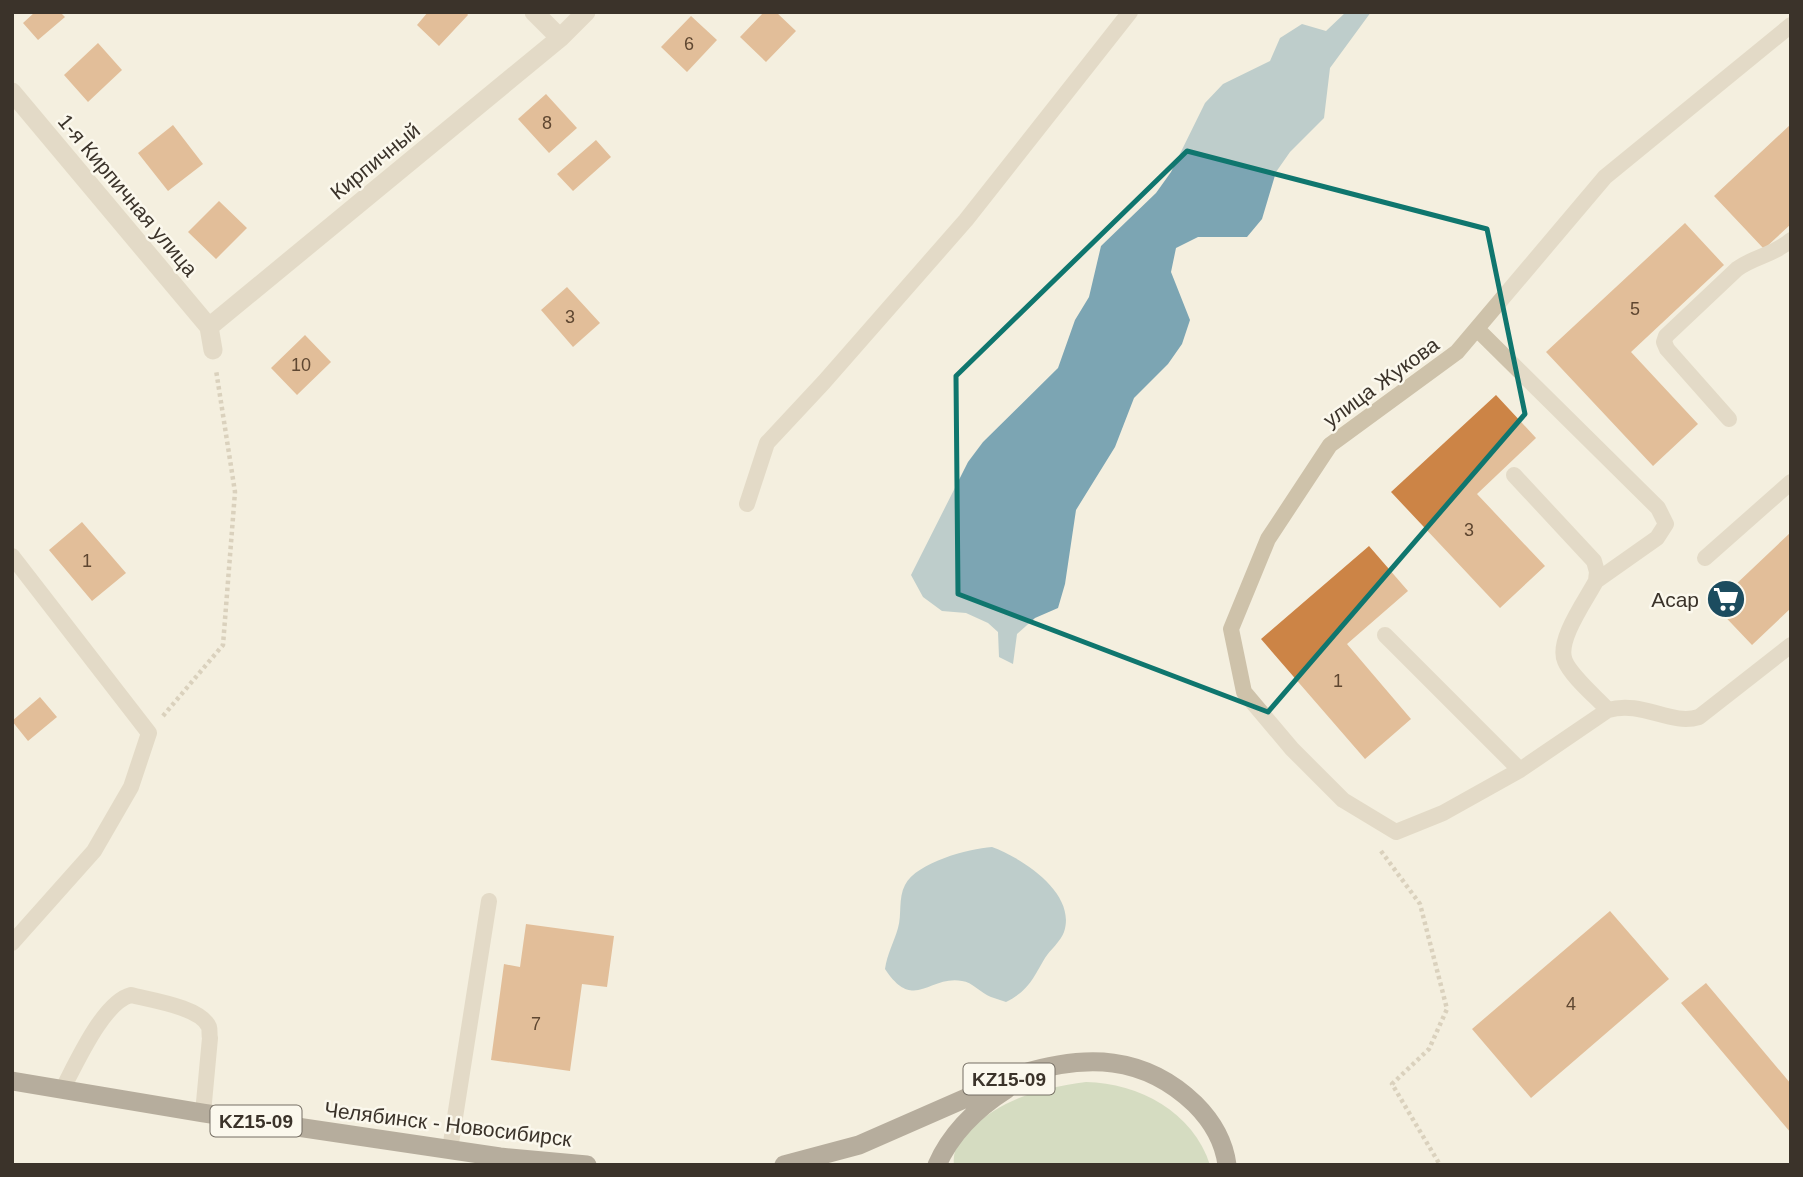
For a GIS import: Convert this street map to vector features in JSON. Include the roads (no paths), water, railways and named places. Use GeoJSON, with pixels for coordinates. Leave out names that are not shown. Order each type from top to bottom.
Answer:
{"type":"FeatureCollection","features":[{"type":"Feature","properties":{"kind":"highway","name":"KZ15-09"},"geometry":{"type":"LineString","coordinates":[[784,1165],[859,1145],[988,1088],[1041,1068],[1070,1063],[1111,1062],[1136,1067],[1162,1077],[1186,1096],[1205,1114],[1220,1137],[1227,1165]]}},
{"type":"Feature","properties":{"kind":"highway"},"geometry":{"type":"LineString","coordinates":[[937,1165],[950,1140],[982,1106],[1041,1068]]}},
{"type":"Feature","properties":{"kind":"highway","name":"Челябинск - Новосибирск"},"geometry":{"type":"LineString","coordinates":[[12,1081],[203,1113],[500,1157],[587,1165]]}},
{"type":"Feature","properties":{"kind":"highway"},"geometry":{"type":"LineString","coordinates":[[946,1165],[950,1140]]}},
{"type":"Feature","properties":{"kind":"highway","name":"KZ15-09"},"geometry":{"type":"LineString","coordinates":[[500,1157],[548,1165]]}},
{"type":"Feature","properties":{"kind":"street"},"geometry":{"type":"LineString","coordinates":[[534,12],[560,38]]}},
{"type":"Feature","properties":{"kind":"street","name":"Кирпичный"},"geometry":{"type":"LineString","coordinates":[[209,327],[560,38],[586,12]]}},
{"type":"Feature","properties":{"kind":"street","name":"1-я Кирпичная улица"},"geometry":{"type":"LineString","coordinates":[[12,92],[209,327]]}},
{"type":"Feature","properties":{"kind":"street"},"geometry":{"type":"LineString","coordinates":[[209,327],[214,351]]}},
{"type":"Feature","properties":{"kind":"lane"},"geometry":{"type":"LineString","coordinates":[[747,504],[767,443],[966,220],[1130,12]]}},
{"type":"Feature","properties":{"kind":"lane","name":"улица Жукова"},"geometry":{"type":"LineString","coordinates":[[1520,770],[1443,813],[1396,832],[1343,800],[1292,749],[1244,692],[1231,629],[1268,539],[1330,445],[1457,352],[1605,177],[1791,25]]}},
{"type":"Feature","properties":{"kind":"lane"},"geometry":{"type":"LineString","coordinates":[[1729,419],[1667,349],[1664,342],[1666,336],[1737,269],[1748,261],[1774,253],[1791,240]]}},
{"type":"Feature","properties":{"kind":"lane"},"geometry":{"type":"LineString","coordinates":[[1477,329],[1658,508],[1666,524],[1657,538],[1596,581]]}},
{"type":"Feature","properties":{"kind":"lane"},"geometry":{"type":"LineString","coordinates":[[1514,475],[1588,553],[1597,572],[1596,581],[1564,641],[1562,654],[1566,664],[1608,710]]}},
{"type":"Feature","properties":{"kind":"lane"},"geometry":{"type":"LineString","coordinates":[[1705,558],[1791,482]]}},
{"type":"Feature","properties":{"kind":"lane"},"geometry":{"type":"LineString","coordinates":[[12,556],[149,733],[131,787],[94,851],[12,943]]}},
{"type":"Feature","properties":{"kind":"lane"},"geometry":{"type":"LineString","coordinates":[[1385,635],[1520,770],[1608,710],[1623,706],[1682,719],[1699,717],[1791,645]]}},
{"type":"Feature","properties":{"kind":"lane"},"geometry":{"type":"LineString","coordinates":[[450,1149],[489,901]]}},
{"type":"Feature","properties":{"kind":"lane"},"geometry":{"type":"LineString","coordinates":[[62,1090],[105,1013],[122,997],[131,995],[193,1011],[203,1018],[209,1027],[203,1113]]}},
{"type":"Feature","properties":{"kind":"water"},"geometry":{"type":"Polygon","coordinates":[[[1346,12],[1371,12],[1330,68],[1324,118],[1290,152],[1276,172],[1262,219],[1247,237],[1198,237],[1176,248],[1171,272],[1190,320],[1182,344],[1168,364],[1134,398],[1115,447],[1076,510],[1065,584],[1058,608],[1035,618],[1017,634],[1013,664],[999,657],[998,632],[988,623],[966,613],[942,611],[923,597],[911,575],[968,462],[983,442],[1058,368],[1075,320],[1089,297],[1101,246],[1156,193],[1171,172],[1205,103],[1223,84],[1270,61],[1280,38],[1302,24],[1326,31],[1346,12]]]}},
{"type":"Feature","properties":{"kind":"water"},"geometry":{"type":"Polygon","coordinates":[[[992,847],[1031,868],[1055,891],[1066,918],[1060,939],[1029,984],[1006,1002],[962,981],[940,983],[913,991],[905,989],[895,982],[885,969],[898,928],[905,885],[911,877],[931,863],[957,854],[992,847]]]}},
{"type":"Feature","properties":{"kind":"place","name":"Асар"},"geometry":{"type":"Point","coordinates":[1726,599]}}]}
